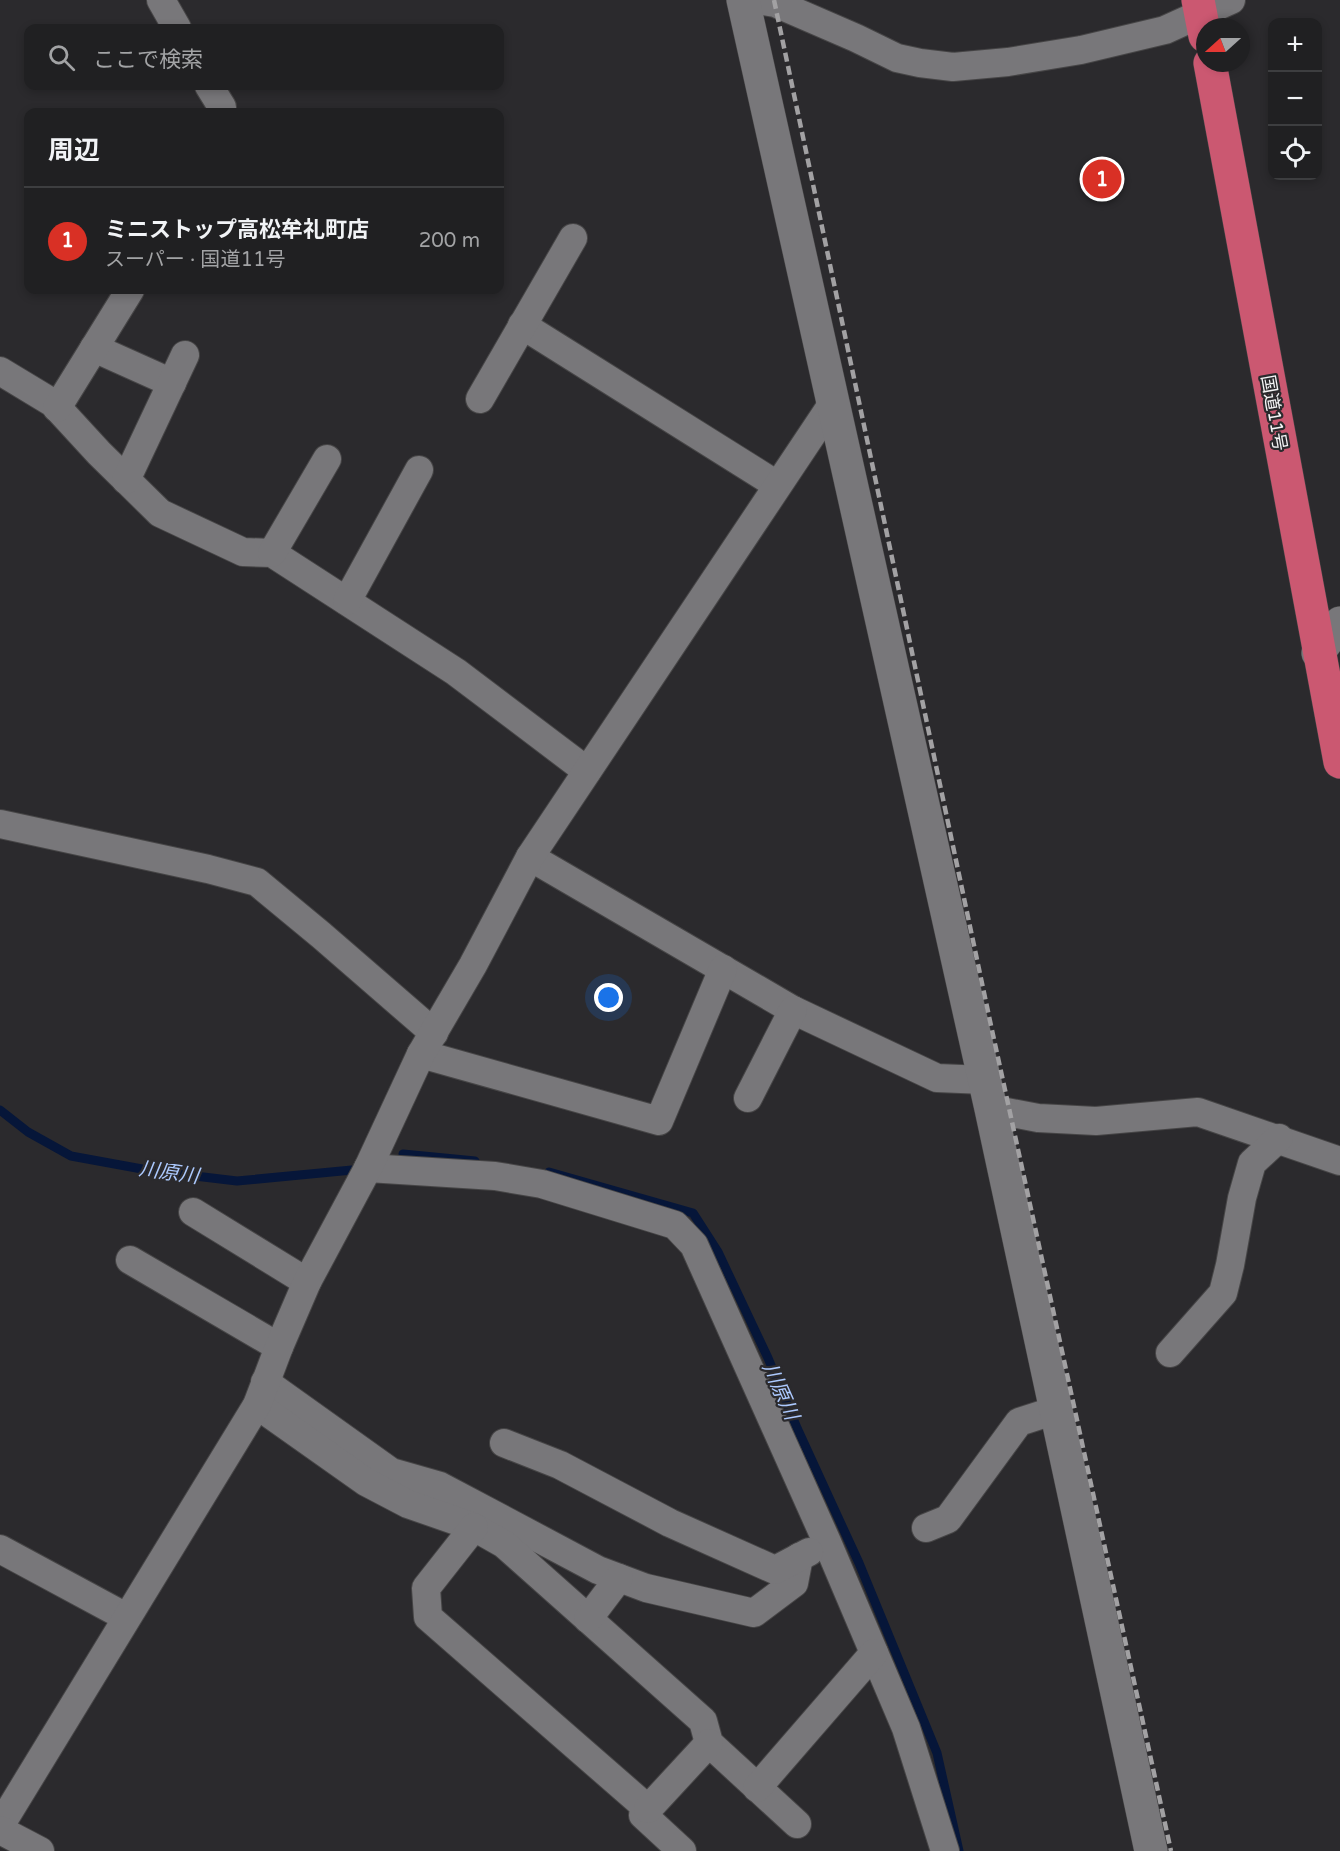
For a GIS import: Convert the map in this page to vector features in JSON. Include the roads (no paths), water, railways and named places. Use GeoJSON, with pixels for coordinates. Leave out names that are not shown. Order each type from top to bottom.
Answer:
{"type":"FeatureCollection","features":[{"type":"Feature","properties":{"kind":"highway","name":"国道11号"},"geometry":{"type":"LineString","coordinates":[[1212,72],[1340,762]]}},
{"type":"Feature","properties":{"kind":"street"},"geometry":{"type":"LineString","coordinates":[[161,0],[175,24]]}},
{"type":"Feature","properties":{"kind":"street"},"geometry":{"type":"LineString","coordinates":[[743,0],[988,1094],[1151,1851]]}},
{"type":"Feature","properties":{"kind":"street"},"geometry":{"type":"LineString","coordinates":[[758,0],[775,3],[897,58],[953,67],[1008,62],[1081,50],[1165,30],[1202,17],[1231,0]]}},
{"type":"Feature","properties":{"kind":"street"},"geometry":{"type":"LineString","coordinates":[[211,90],[222,108]]}},
{"type":"Feature","properties":{"kind":"street"},"geometry":{"type":"LineString","coordinates":[[480,399],[573,238]]}},
{"type":"Feature","properties":{"kind":"street"},"geometry":{"type":"LineString","coordinates":[[57,408],[128,294]]}},
{"type":"Feature","properties":{"kind":"street"},"geometry":{"type":"LineString","coordinates":[[522,325],[777,485]]}},
{"type":"Feature","properties":{"kind":"street"},"geometry":{"type":"LineString","coordinates":[[94,348],[172,383]]}},
{"type":"Feature","properties":{"kind":"street"},"geometry":{"type":"LineString","coordinates":[[126,480],[185,355]]}},
{"type":"Feature","properties":{"kind":"street"},"geometry":{"type":"LineString","coordinates":[[0,371],[53,403],[160,513],[243,552],[272,553],[456,672],[587,771]]}},
{"type":"Feature","properties":{"kind":"street"},"geometry":{"type":"LineString","coordinates":[[40,1851],[0,1828],[261,1394],[307,1282],[368,1168],[428,1043],[473,965],[530,856],[833,403]]}},
{"type":"Feature","properties":{"kind":"street"},"geometry":{"type":"LineString","coordinates":[[272,553],[327,459]]}},
{"type":"Feature","properties":{"kind":"street"},"geometry":{"type":"LineString","coordinates":[[347,601],[419,470]]}},
{"type":"Feature","properties":{"kind":"street"},"geometry":{"type":"LineString","coordinates":[[1318,653],[1340,623]]}},
{"type":"Feature","properties":{"kind":"street"},"geometry":{"type":"LineString","coordinates":[[0,824],[208,869],[257,882],[321,934],[428,1043],[658,1121],[723,969]]}},
{"type":"Feature","properties":{"kind":"street"},"geometry":{"type":"LineString","coordinates":[[530,856],[793,1010],[937,1078],[988,1094],[1038,1118],[1096,1121],[1198,1112],[1279,1138],[1340,1161]]}},
{"type":"Feature","properties":{"kind":"street"},"geometry":{"type":"LineString","coordinates":[[748,1098],[793,1010]]}},
{"type":"Feature","properties":{"kind":"street"},"geometry":{"type":"LineString","coordinates":[[1170,1353],[1223,1293],[1242,1198],[1252,1163],[1279,1138]]}},
{"type":"Feature","properties":{"kind":"street"},"geometry":{"type":"LineString","coordinates":[[368,1168],[495,1176],[542,1184],[675,1225],[694,1245],[827,1542],[906,1728],[945,1851]]}},
{"type":"Feature","properties":{"kind":"street"},"geometry":{"type":"LineString","coordinates":[[193,1212],[307,1282]]}},
{"type":"Feature","properties":{"kind":"street"},"geometry":{"type":"LineString","coordinates":[[130,1260],[279,1347]]}},
{"type":"Feature","properties":{"kind":"street"},"geometry":{"type":"LineString","coordinates":[[261,1394],[391,1472],[440,1486],[598,1570],[646,1588],[754,1613],[794,1583],[799,1557]]}},
{"type":"Feature","properties":{"kind":"street"},"geometry":{"type":"LineString","coordinates":[[261,1394],[366,1482],[408,1504],[474,1527],[504,1544],[702,1721],[709,1743],[797,1824]]}},
{"type":"Feature","properties":{"kind":"street"},"geometry":{"type":"LineString","coordinates":[[926,1528],[948,1519],[1019,1422],[1056,1410]]}},
{"type":"Feature","properties":{"kind":"street"},"geometry":{"type":"LineString","coordinates":[[504,1443],[560,1465],[670,1523],[775,1569],[827,1542]]}},
{"type":"Feature","properties":{"kind":"street"},"geometry":{"type":"LineString","coordinates":[[474,1527],[426,1588],[428,1617],[648,1809]]}},
{"type":"Feature","properties":{"kind":"street"},"geometry":{"type":"LineString","coordinates":[[0,1549],[126,1617]]}},
{"type":"Feature","properties":{"kind":"street"},"geometry":{"type":"LineString","coordinates":[[588,1619],[619,1578]]}},
{"type":"Feature","properties":{"kind":"street"},"geometry":{"type":"LineString","coordinates":[[757,1788],[874,1653]]}},
{"type":"Feature","properties":{"kind":"street"},"geometry":{"type":"LineString","coordinates":[[682,1851],[643,1815],[709,1743]]}},
{"type":"Feature","properties":{"kind":"waterway","name":"川原川"},"geometry":{"type":"LineString","coordinates":[[0,1110],[28,1132],[71,1156],[153,1171],[237,1181],[352,1170]]}},
{"type":"Feature","properties":{"kind":"waterway","name":"川原川"},"geometry":{"type":"LineString","coordinates":[[403,1154],[475,1161]]}},
{"type":"Feature","properties":{"kind":"waterway","name":"川原川"},"geometry":{"type":"LineString","coordinates":[[549,1172],[693,1213],[718,1252],[859,1563],[937,1753],[959,1851]]}},
{"type":"Feature","properties":{"kind":"railway"},"geometry":{"type":"LineString","coordinates":[[774,0],[990,1021],[1171,1851]]}},
{"type":"Feature","properties":{"kind":"place","name":"ミニストップ高松牟礼町店"},"geometry":{"type":"Point","coordinates":[1102,179]}}]}
